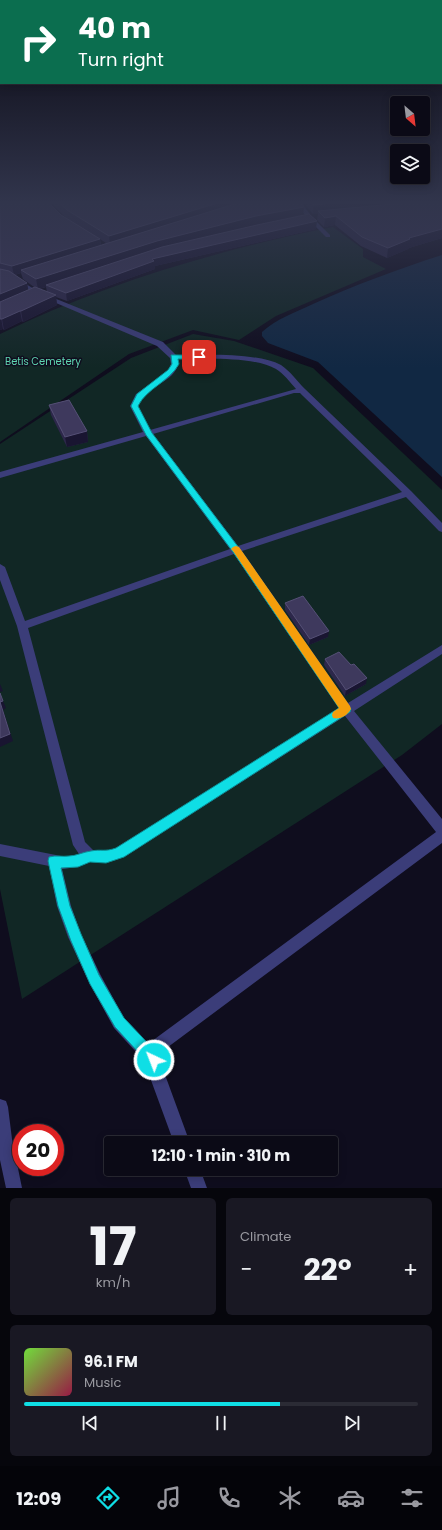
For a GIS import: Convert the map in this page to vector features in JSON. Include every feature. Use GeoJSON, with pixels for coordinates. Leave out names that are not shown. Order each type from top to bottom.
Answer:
{"type":"FeatureCollection","features":[{"type":"Feature","properties":{"kind":"street"},"geometry":{"type":"LineString","coordinates":[[0,275],[14,279],[37,293],[160,344],[174,356],[176,364],[171,372],[139,396],[134,406],[148,433],[236,550],[346,709],[442,829]]}},
{"type":"Feature","properties":{"kind":"street"},"geometry":{"type":"LineString","coordinates":[[14,279],[22,277]]}},
{"type":"Feature","properties":{"kind":"street"},"geometry":{"type":"LineString","coordinates":[[174,356],[236,359],[267,363],[277,366],[288,374],[302,391],[408,493],[442,530]]}},
{"type":"Feature","properties":{"kind":"street"},"geometry":{"type":"LineString","coordinates":[[0,475],[294,391],[302,391]]}},
{"type":"Feature","properties":{"kind":"street"},"geometry":{"type":"LineString","coordinates":[[22,626],[236,550],[408,493]]}},
{"type":"Feature","properties":{"kind":"street"},"geometry":{"type":"LineString","coordinates":[[0,567],[22,626],[79,845],[90,856]]}},
{"type":"Feature","properties":{"kind":"street"},"geometry":{"type":"LineString","coordinates":[[0,850],[66,862],[78,861],[90,856],[106,857],[119,853],[442,649]]}},
{"type":"Feature","properties":{"kind":"street"},"geometry":{"type":"LineString","coordinates":[[179,1136],[156,1072],[154,1060],[157,1046],[442,836]]}},
{"type":"Feature","properties":{"kind":"street"},"geometry":{"type":"LineString","coordinates":[[54,861],[64,906],[95,979],[119,1023],[154,1060]]}},
{"type":"Feature","properties":{"kind":"street"},"geometry":{"type":"LineString","coordinates":[[0,1107],[2,1140],[14,1188]]}},
{"type":"Feature","properties":{"kind":"street"},"geometry":{"type":"LineString","coordinates":[[194,1176],[198,1188]]}},
{"type":"Feature","properties":{"kind":"green space","name":"Betis Cemetery"},"geometry":{"type":"Polygon","coordinates":[[[364,257],[386,269],[276,316],[239,340],[193,330],[129,354],[0,442],[0,334],[81,299],[163,270],[205,258],[364,257]]]}},
{"type":"Feature","properties":{"kind":"green space"},"geometry":{"type":"Polygon","coordinates":[[[193,334],[234,341],[313,368],[442,490],[442,724],[402,755],[22,999],[0,889],[0,444],[131,358],[193,334]]]}},
{"type":"Feature","properties":{"kind":"water"},"geometry":{"type":"Polygon","coordinates":[[[435,257],[442,257],[442,477],[318,362],[268,343],[262,336],[262,332],[268,327],[293,313],[329,297],[435,257]]]}},
{"type":"Feature","properties":{"kind":"building"},"geometry":{"type":"Polygon","coordinates":[[[0,257],[40,257],[12,266],[0,263],[0,257]]]}},
{"type":"Feature","properties":{"kind":"building"},"geometry":{"type":"Polygon","coordinates":[[[62,257],[105,257],[36,279],[21,270],[62,257]]]}},
{"type":"Feature","properties":{"kind":"building"},"geometry":{"type":"Polygon","coordinates":[[[130,257],[159,257],[152,259],[154,261],[66,293],[46,285],[130,257]]]}},
{"type":"Feature","properties":{"kind":"building"},"geometry":{"type":"Polygon","coordinates":[[[0,269],[9,271],[27,283],[0,294],[0,269]]]}},
{"type":"Feature","properties":{"kind":"building"},"geometry":{"type":"Polygon","coordinates":[[[35,287],[56,295],[0,319],[0,302],[35,287]]]}},
{"type":"Feature","properties":{"kind":"building"},"geometry":{"type":"Polygon","coordinates":[[[69,400],[87,431],[65,437],[49,405],[69,400]]]}},
{"type":"Feature","properties":{"kind":"building"},"geometry":{"type":"Polygon","coordinates":[[[303,596],[329,631],[310,639],[285,603],[303,596]]]}},
{"type":"Feature","properties":{"kind":"building"},"geometry":{"type":"Polygon","coordinates":[[[339,652],[351,665],[354,664],[367,678],[346,690],[325,659],[339,652]]]}},
{"type":"Feature","properties":{"kind":"building"},"geometry":{"type":"Polygon","coordinates":[[[0,693],[3,701],[0,702],[0,693]]]}},
{"type":"Feature","properties":{"kind":"building"},"geometry":{"type":"Polygon","coordinates":[[[0,702],[10,734],[0,738],[0,702]]]}},
{"type":"Feature","properties":{"kind":"slow traffic"},"geometry":{"type":"LineString","coordinates":[[236,549],[346,709],[337,715]]}},
{"type":"Feature","properties":{"kind":"route"},"geometry":{"type":"LineString","coordinates":[[154,1060],[119,1023],[95,979],[64,906],[54,861],[78,861],[90,856],[106,857],[119,853],[346,709],[236,550],[148,433],[134,406],[139,396],[171,372],[176,364],[174,356],[199,357]]}}]}
